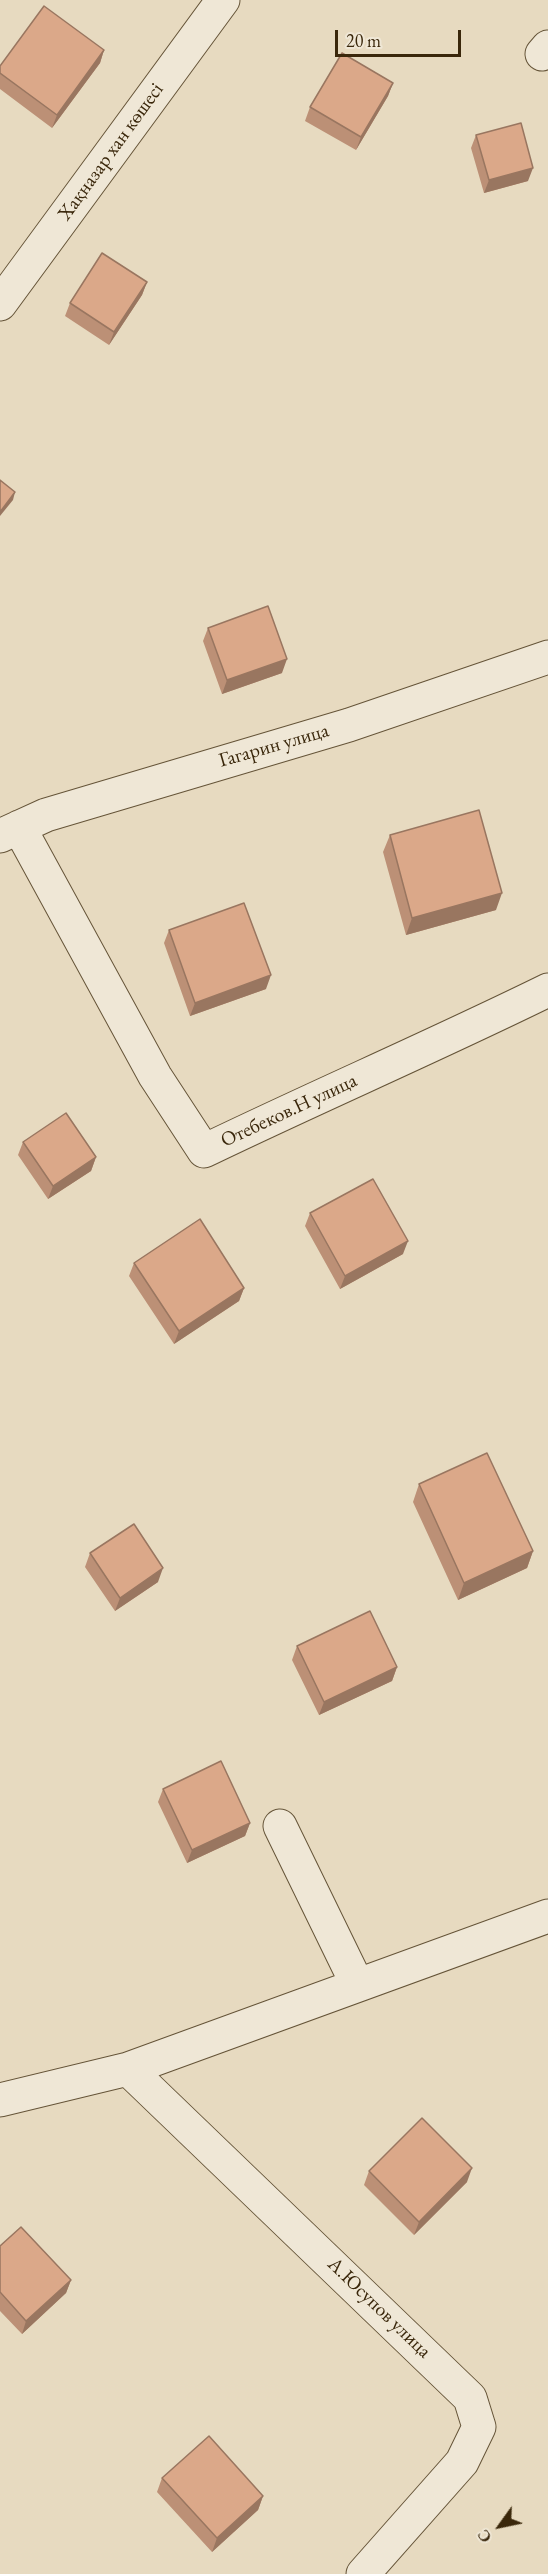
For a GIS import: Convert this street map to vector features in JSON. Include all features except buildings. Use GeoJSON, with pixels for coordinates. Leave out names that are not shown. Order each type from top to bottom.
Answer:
{"type":"FeatureCollection","features":[{"type":"Feature","properties":{"kind":"street","name":"Хақназар хан көшесі"},"geometry":{"type":"LineString","coordinates":[[0,304],[223,0]]}},
{"type":"Feature","properties":{"kind":"street","name":"Гагарин улица"},"geometry":{"type":"LineString","coordinates":[[10,831],[46,815],[191,770],[349,725],[548,657]]}},
{"type":"Feature","properties":{"kind":"street","name":"Отебеков.Н улица"},"geometry":{"type":"LineString","coordinates":[[10,831],[155,1076],[204,1151],[324,1094],[445,1041],[548,990]]}},
{"type":"Feature","properties":{"kind":"street"},"geometry":{"type":"LineString","coordinates":[[280,1826],[357,1984]]}},
{"type":"Feature","properties":{"kind":"street"},"geometry":{"type":"LineString","coordinates":[[0,2100],[128,2069],[548,1916]]}},
{"type":"Feature","properties":{"kind":"street","name":"А.Юсупов улица"},"geometry":{"type":"LineString","coordinates":[[128,2069],[470,2398],[479,2427],[462,2462],[363,2574]]}}]}
